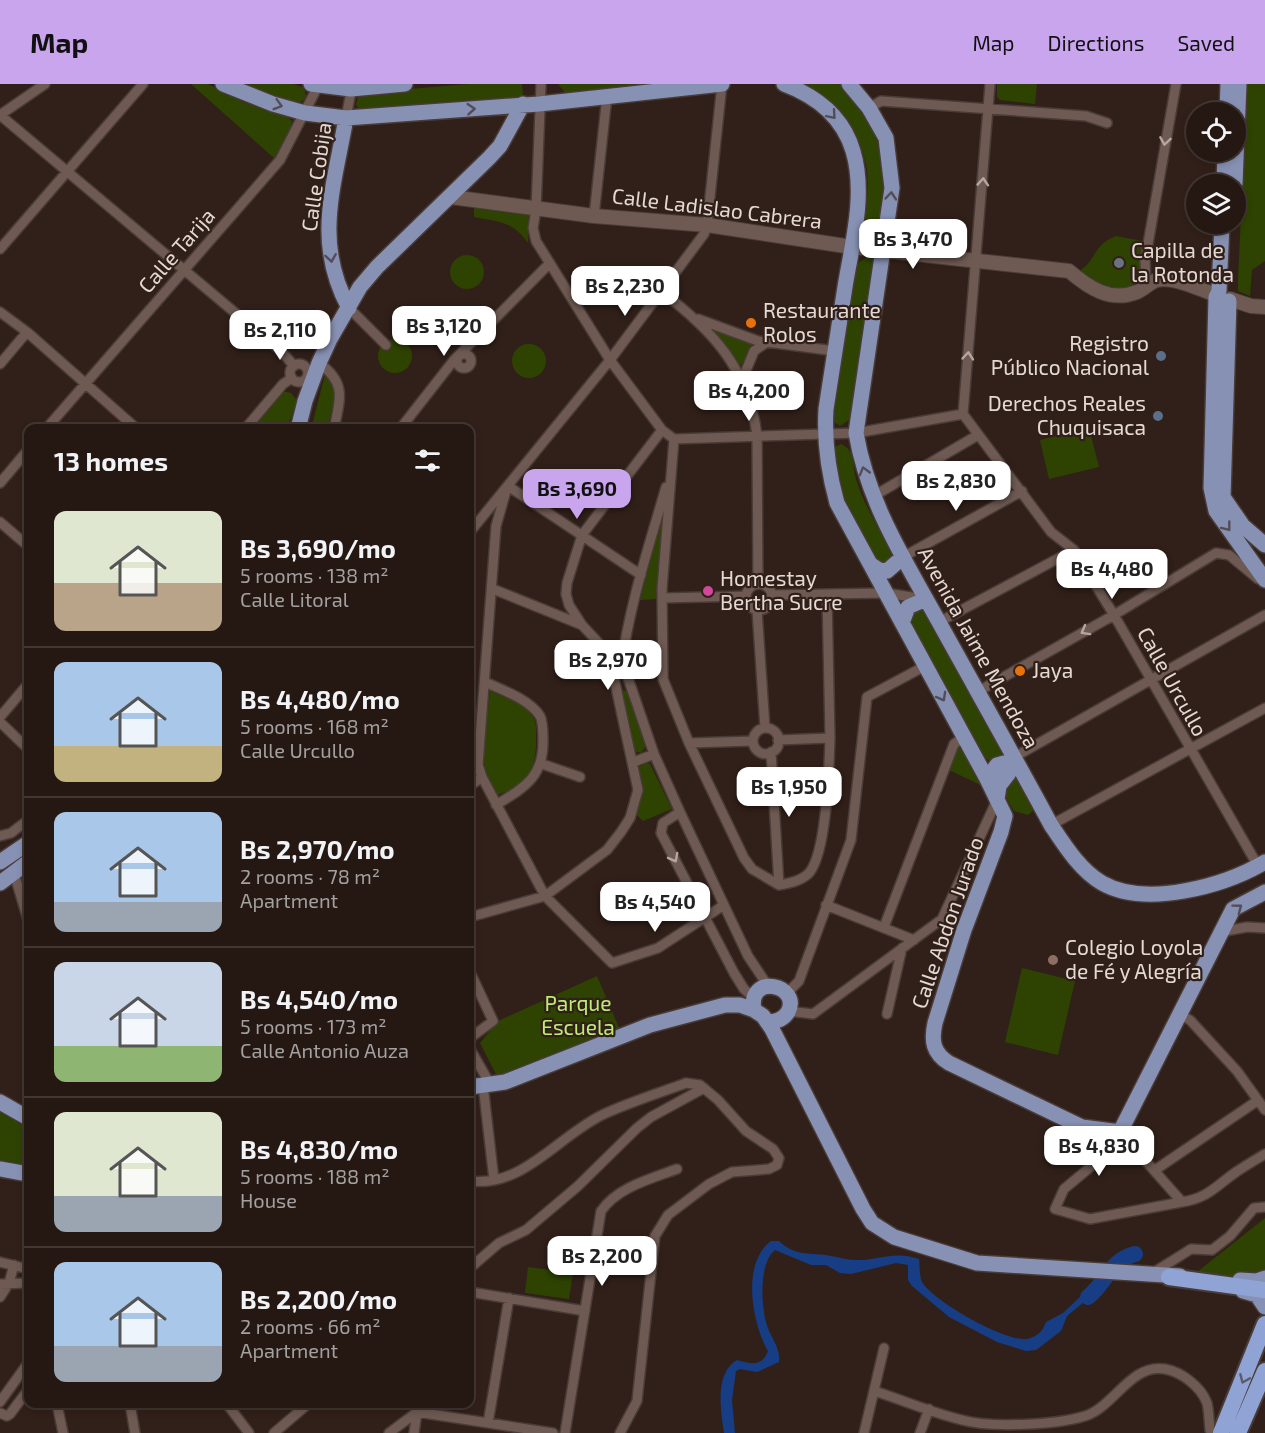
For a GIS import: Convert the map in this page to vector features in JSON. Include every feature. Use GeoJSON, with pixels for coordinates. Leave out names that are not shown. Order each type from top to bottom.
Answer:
{"type":"FeatureCollection","features":[{"type":"Feature","properties":{"kind":"highway"},"geometry":{"type":"LineString","coordinates":[[1169,1277],[1262,1290]]}},
{"type":"Feature","properties":{"kind":"highway"},"geometry":{"type":"LineString","coordinates":[[1221,1433],[1265,1324]]}},
{"type":"Feature","properties":{"kind":"highway"},"geometry":{"type":"LineString","coordinates":[[1238,1433],[1265,1371]]}},
{"type":"Feature","properties":{"kind":"main road"},"geometry":{"type":"LineString","coordinates":[[223,84],[273,104],[305,113],[346,118],[539,104],[722,84]]}},
{"type":"Feature","properties":{"kind":"main road"},"geometry":{"type":"LineString","coordinates":[[314,85],[405,84]]}},
{"type":"Feature","properties":{"kind":"main road","name":"Avenida Jaime Mendoza"},"geometry":{"type":"LineString","coordinates":[[784,84],[800,90],[822,104],[842,127],[853,151],[858,193],[824,435],[829,476],[837,503],[976,759],[1008,770]]}},
{"type":"Feature","properties":{"kind":"main road","name":"Avenida Jaime Mendoza"},"geometry":{"type":"LineString","coordinates":[[849,84],[869,108],[886,138],[892,188],[856,433],[861,460],[872,497],[977,692],[1008,770],[1081,866],[1102,883],[1128,893],[1164,894],[1213,884],[1261,864]]}},
{"type":"Feature","properties":{"kind":"main road"},"geometry":{"type":"LineString","coordinates":[[1227,102],[1228,84]]}},
{"type":"Feature","properties":{"kind":"main road"},"geometry":{"type":"LineString","coordinates":[[1235,174],[1239,84]]}},
{"type":"Feature","properties":{"kind":"main road"},"geometry":{"type":"LineString","coordinates":[[299,424],[305,401],[302,371],[330,339],[360,287],[377,267],[451,197],[500,146],[523,104]]}},
{"type":"Feature","properties":{"kind":"main road","name":"Calle Cobija"},"geometry":{"type":"LineString","coordinates":[[346,118],[327,227],[333,271],[349,308]]}},
{"type":"Feature","properties":{"kind":"main road","name":"Calle Ladislao Cabrera"},"geometry":{"type":"LineString","coordinates":[[451,197],[536,210],[707,225],[852,247],[1069,271],[1091,288],[1111,295],[1130,294],[1158,280],[1169,280],[1258,307],[1265,316]]}},
{"type":"Feature","properties":{"kind":"main road"},"geometry":{"type":"LineString","coordinates":[[1222,234],[1224,297],[1216,511],[1257,567]]}},
{"type":"Feature","properties":{"kind":"main road"},"geometry":{"type":"LineString","coordinates":[[1224,297],[1232,234]]}},
{"type":"Feature","properties":{"kind":"main road"},"geometry":{"type":"LineString","coordinates":[[302,371],[305,401]]}},
{"type":"Feature","properties":{"kind":"main road"},"geometry":{"type":"LineString","coordinates":[[1217,488],[1243,526],[1260,540],[1256,541],[1253,547],[1257,567]]}},
{"type":"Feature","properties":{"kind":"main road"},"geometry":{"type":"LineString","coordinates":[[870,564],[879,570],[887,571],[903,557]]}},
{"type":"Feature","properties":{"kind":"main road"},"geometry":{"type":"LineString","coordinates":[[902,623],[908,607],[926,599]]}},
{"type":"Feature","properties":{"kind":"main road"},"geometry":{"type":"LineString","coordinates":[[998,800],[1008,770]]}},
{"type":"Feature","properties":{"kind":"main road","name":"Calle Abdon Jurado"},"geometry":{"type":"LineString","coordinates":[[998,800],[1005,816],[1003,825],[964,930],[938,1012],[932,1036],[934,1050],[948,1063],[1082,1127],[1120,1132]]}},
{"type":"Feature","properties":{"kind":"main road"},"geometry":{"type":"LineString","coordinates":[[0,855],[24,840]]}},
{"type":"Feature","properties":{"kind":"main road"},"geometry":{"type":"LineString","coordinates":[[3,873],[24,848]]}},
{"type":"Feature","properties":{"kind":"main road"},"geometry":{"type":"LineString","coordinates":[[3,873],[24,859]]}},
{"type":"Feature","properties":{"kind":"main road"},"geometry":{"type":"LineString","coordinates":[[3,873],[24,864]]}},
{"type":"Feature","properties":{"kind":"main road"},"geometry":{"type":"LineString","coordinates":[[1120,1132],[1233,909],[1265,892]]}},
{"type":"Feature","properties":{"kind":"main road"},"geometry":{"type":"LineString","coordinates":[[754,1004],[762,989],[768,986],[779,988],[786,994],[789,1002],[788,1011],[779,1021],[767,1022]]}},
{"type":"Feature","properties":{"kind":"main road"},"geometry":{"type":"LineString","coordinates":[[754,1004],[767,1022],[863,1209],[880,1230],[894,1237],[978,1263],[1091,1269],[1169,1277]]}},
{"type":"Feature","properties":{"kind":"main road"},"geometry":{"type":"LineString","coordinates":[[481,1086],[505,1082],[650,1025],[725,1005],[754,1004]]}},
{"type":"Feature","properties":{"kind":"main road"},"geometry":{"type":"LineString","coordinates":[[0,1102],[24,1116]]}},
{"type":"Feature","properties":{"kind":"main road"},"geometry":{"type":"LineString","coordinates":[[0,1168],[24,1173]]}},
{"type":"Feature","properties":{"kind":"street"},"geometry":{"type":"LineString","coordinates":[[45,84],[0,115],[185,268],[302,371]]}},
{"type":"Feature","properties":{"kind":"street"},"geometry":{"type":"LineString","coordinates":[[0,249],[143,84]]}},
{"type":"Feature","properties":{"kind":"street"},"geometry":{"type":"LineString","coordinates":[[541,84],[536,210],[533,228],[536,242],[610,360],[662,430],[674,439],[856,433],[963,414],[990,84]]}},
{"type":"Feature","properties":{"kind":"street"},"geometry":{"type":"LineString","coordinates":[[474,527],[610,360],[704,234],[707,225],[722,84]]}},
{"type":"Feature","properties":{"kind":"street"},"geometry":{"type":"LineString","coordinates":[[1146,286],[1145,261],[1176,84]]}},
{"type":"Feature","properties":{"kind":"street","name":"Calle Tarija"},"geometry":{"type":"LineString","coordinates":[[50,424],[280,160],[305,113],[314,85]]}},
{"type":"Feature","properties":{"kind":"street","name":"Calle Cobija"},"geometry":{"type":"LineString","coordinates":[[346,118],[352,86]]}},
{"type":"Feature","properties":{"kind":"street"},"geometry":{"type":"LineString","coordinates":[[594,216],[607,96]]}},
{"type":"Feature","properties":{"kind":"street"},"geometry":{"type":"LineString","coordinates":[[869,108],[881,101],[1086,116],[1107,123]]}},
{"type":"Feature","properties":{"kind":"street"},"geometry":{"type":"LineString","coordinates":[[404,424],[459,356],[550,263]]}},
{"type":"Feature","properties":{"kind":"street"},"geometry":{"type":"LineString","coordinates":[[661,291],[697,319],[743,378],[754,413],[757,435],[758,584]]}},
{"type":"Feature","properties":{"kind":"street"},"geometry":{"type":"LineString","coordinates":[[349,308],[386,345]]}},
{"type":"Feature","properties":{"kind":"street"},"geometry":{"type":"LineString","coordinates":[[0,312],[27,332],[131,424]]}},
{"type":"Feature","properties":{"kind":"street"},"geometry":{"type":"LineString","coordinates":[[697,319],[767,342],[835,351]]}},
{"type":"Feature","properties":{"kind":"street"},"geometry":{"type":"LineString","coordinates":[[0,364],[27,332]]}},
{"type":"Feature","properties":{"kind":"street"},"geometry":{"type":"LineString","coordinates":[[743,378],[754,351],[767,342]]}},
{"type":"Feature","properties":{"kind":"street"},"geometry":{"type":"LineString","coordinates":[[248,424],[283,384],[302,371],[332,372],[339,384],[340,399],[335,424]]}},
{"type":"Feature","properties":{"kind":"street","name":"Calle Urcullo"},"geometry":{"type":"LineString","coordinates":[[963,414],[1022,490],[1051,532],[1074,550],[1114,615],[1189,749],[1261,864]]}},
{"type":"Feature","properties":{"kind":"street"},"geometry":{"type":"LineString","coordinates":[[474,916],[545,896],[607,850],[630,818],[638,790],[617,672],[609,654],[582,625],[569,605],[566,594],[567,583],[582,535],[662,430]]}},
{"type":"Feature","properties":{"kind":"street"},"geometry":{"type":"LineString","coordinates":[[872,497],[978,435]]}},
{"type":"Feature","properties":{"kind":"street"},"geometry":{"type":"LineString","coordinates":[[674,439],[662,598],[663,679],[689,743],[744,858],[752,869],[779,885],[799,880],[810,872],[823,829],[830,738],[827,595]]}},
{"type":"Feature","properties":{"kind":"street"},"geometry":{"type":"LineString","coordinates":[[0,483],[24,455]]}},
{"type":"Feature","properties":{"kind":"street"},"geometry":{"type":"LineString","coordinates":[[617,672],[640,575],[672,468]]}},
{"type":"Feature","properties":{"kind":"street"},"geometry":{"type":"LineString","coordinates":[[508,486],[640,575]]}},
{"type":"Feature","properties":{"kind":"street"},"geometry":{"type":"LineString","coordinates":[[508,486],[496,526],[478,765],[496,805],[545,896],[612,963],[658,948],[724,905]]}},
{"type":"Feature","properties":{"kind":"street"},"geometry":{"type":"LineString","coordinates":[[903,557],[1022,490]]}},
{"type":"Feature","properties":{"kind":"street"},"geometry":{"type":"LineString","coordinates":[[0,522],[24,543]]}},
{"type":"Feature","properties":{"kind":"street"},"geometry":{"type":"LineString","coordinates":[[939,622],[1074,550]]}},
{"type":"Feature","properties":{"kind":"street"},"geometry":{"type":"LineString","coordinates":[[977,692],[1114,615],[1216,553],[1229,555],[1257,567]]}},
{"type":"Feature","properties":{"kind":"street"},"geometry":{"type":"LineString","coordinates":[[758,584],[768,588],[771,595],[768,606],[758,609],[748,603],[746,596],[751,587],[758,584]]}},
{"type":"Feature","properties":{"kind":"street"},"geometry":{"type":"LineString","coordinates":[[493,589],[582,625]]}},
{"type":"Feature","properties":{"kind":"street"},"geometry":{"type":"LineString","coordinates":[[771,595],[886,593],[926,599]]}},
{"type":"Feature","properties":{"kind":"street"},"geometry":{"type":"LineString","coordinates":[[662,598],[746,596]]}},
{"type":"Feature","properties":{"kind":"street"},"geometry":{"type":"LineString","coordinates":[[758,609],[765,728]]}},
{"type":"Feature","properties":{"kind":"street"},"geometry":{"type":"LineString","coordinates":[[1008,770],[1151,681],[1265,615]]}},
{"type":"Feature","properties":{"kind":"street"},"geometry":{"type":"LineString","coordinates":[[786,994],[799,981],[851,840],[867,697],[925,666]]}},
{"type":"Feature","properties":{"kind":"street"},"geometry":{"type":"LineString","coordinates":[[617,672],[627,671],[654,754],[748,956],[768,986]]}},
{"type":"Feature","properties":{"kind":"street"},"geometry":{"type":"LineString","coordinates":[[485,682],[519,699],[540,717],[543,741],[542,764],[524,788],[496,805]]}},
{"type":"Feature","properties":{"kind":"street"},"geometry":{"type":"LineString","coordinates":[[0,717],[24,689]]}},
{"type":"Feature","properties":{"kind":"street"},"geometry":{"type":"LineString","coordinates":[[1051,825],[1265,708]]}},
{"type":"Feature","properties":{"kind":"street"},"geometry":{"type":"LineString","coordinates":[[0,722],[24,744]]}},
{"type":"Feature","properties":{"kind":"street"},"geometry":{"type":"LineString","coordinates":[[765,728],[772,730],[778,740],[777,747],[771,752],[759,752],[753,741],[758,730],[765,728]]}},
{"type":"Feature","properties":{"kind":"street"},"geometry":{"type":"LineString","coordinates":[[885,927],[954,744],[964,737]]}},
{"type":"Feature","properties":{"kind":"street"},"geometry":{"type":"LineString","coordinates":[[778,740],[830,738]]}},
{"type":"Feature","properties":{"kind":"street"},"geometry":{"type":"LineString","coordinates":[[689,743],[753,741]]}},
{"type":"Feature","properties":{"kind":"street"},"geometry":{"type":"LineString","coordinates":[[771,752],[779,885]]}},
{"type":"Feature","properties":{"kind":"street"},"geometry":{"type":"LineString","coordinates":[[634,762],[654,754]]}},
{"type":"Feature","properties":{"kind":"street"},"geometry":{"type":"LineString","coordinates":[[474,761],[478,765]]}},
{"type":"Feature","properties":{"kind":"street"},"geometry":{"type":"LineString","coordinates":[[542,764],[580,777]]}},
{"type":"Feature","properties":{"kind":"street"},"geometry":{"type":"LineString","coordinates":[[474,783],[482,777]]}},
{"type":"Feature","properties":{"kind":"street"},"geometry":{"type":"LineString","coordinates":[[788,1011],[813,1014],[942,919],[948,911],[998,800]]}},
{"type":"Feature","properties":{"kind":"street"},"geometry":{"type":"LineString","coordinates":[[680,812],[663,823],[661,833],[754,1004]]}},
{"type":"Feature","properties":{"kind":"street"},"geometry":{"type":"LineString","coordinates":[[0,836],[11,833],[24,823]]}},
{"type":"Feature","properties":{"kind":"street"},"geometry":{"type":"LineString","coordinates":[[3,873],[24,912]]}},
{"type":"Feature","properties":{"kind":"street"},"geometry":{"type":"LineString","coordinates":[[826,905],[914,940]]}},
{"type":"Feature","properties":{"kind":"street"},"geometry":{"type":"LineString","coordinates":[[1220,933],[1247,927],[1265,928]]}},
{"type":"Feature","properties":{"kind":"street"},"geometry":{"type":"LineString","coordinates":[[887,1014],[902,948]]}},
{"type":"Feature","properties":{"kind":"street"},"geometry":{"type":"LineString","coordinates":[[474,981],[493,1021],[474,1035]]}},
{"type":"Feature","properties":{"kind":"street"},"geometry":{"type":"LineString","coordinates":[[1180,1015],[1190,1020],[1237,1071],[1265,1110]]}},
{"type":"Feature","properties":{"kind":"street"},"geometry":{"type":"LineString","coordinates":[[474,1064],[481,1086],[494,1180]]}},
{"type":"Feature","properties":{"kind":"street"},"geometry":{"type":"LineString","coordinates":[[474,1182],[484,1183],[521,1170],[602,1115],[686,1083],[694,1083],[704,1088],[746,1131],[773,1149],[779,1158],[777,1165],[769,1169],[732,1172],[709,1184],[668,1215],[655,1236],[637,1401],[620,1433]]}},
{"type":"Feature","properties":{"kind":"street"},"geometry":{"type":"LineString","coordinates":[[474,1265],[500,1243],[526,1230],[578,1186],[644,1122],[704,1088]]}},
{"type":"Feature","properties":{"kind":"street"},"geometry":{"type":"LineString","coordinates":[[1155,1170],[1257,1101]]}},
{"type":"Feature","properties":{"kind":"street"},"geometry":{"type":"LineString","coordinates":[[1182,1202],[1120,1132],[1106,1154],[1064,1189],[1054,1209],[1090,1219],[1182,1202],[1210,1193],[1234,1173],[1265,1154]]}},
{"type":"Feature","properties":{"kind":"street"},"geometry":{"type":"LineString","coordinates":[[565,1433],[601,1211],[608,1201],[633,1185],[677,1169]]}},
{"type":"Feature","properties":{"kind":"street"},"geometry":{"type":"LineString","coordinates":[[1149,1275],[1191,1249],[1212,1250],[1230,1236],[1254,1208],[1265,1207]]}},
{"type":"Feature","properties":{"kind":"street"},"geometry":{"type":"LineString","coordinates":[[0,1262],[24,1268]]}},
{"type":"Feature","properties":{"kind":"street"},"geometry":{"type":"LineString","coordinates":[[0,1297],[14,1265]]}},
{"type":"Feature","properties":{"kind":"street"},"geometry":{"type":"LineString","coordinates":[[5,1283],[24,1283]]}},
{"type":"Feature","properties":{"kind":"street"},"geometry":{"type":"LineString","coordinates":[[474,1293],[585,1311]]}},
{"type":"Feature","properties":{"kind":"street"},"geometry":{"type":"LineString","coordinates":[[488,1423],[509,1298]]}},
{"type":"Feature","properties":{"kind":"street"},"geometry":{"type":"LineString","coordinates":[[864,1433],[884,1348]]}},
{"type":"Feature","properties":{"kind":"street"},"geometry":{"type":"LineString","coordinates":[[0,1402],[24,1369]]}},
{"type":"Feature","properties":{"kind":"street"},"geometry":{"type":"LineString","coordinates":[[874,1391],[962,1420],[989,1424],[1066,1421],[1088,1416],[1104,1407],[1135,1376],[1165,1369],[1180,1375],[1197,1387],[1207,1403],[1210,1430],[1213,1433]]}},
{"type":"Feature","properties":{"kind":"street"},"geometry":{"type":"LineString","coordinates":[[0,1413],[7,1416],[10,1414],[24,1395]]}},
{"type":"Feature","properties":{"kind":"street"},"geometry":{"type":"LineString","coordinates":[[58,1408],[63,1433]]}},
{"type":"Feature","properties":{"kind":"street"},"geometry":{"type":"LineString","coordinates":[[130,1408],[135,1433]]}},
{"type":"Feature","properties":{"kind":"street"},"geometry":{"type":"LineString","coordinates":[[230,1408],[249,1433]]}},
{"type":"Feature","properties":{"kind":"street"},"geometry":{"type":"LineString","coordinates":[[274,1433],[303,1408]]}},
{"type":"Feature","properties":{"kind":"street"},"geometry":{"type":"LineString","coordinates":[[418,1408],[488,1423],[553,1433]]}},
{"type":"Feature","properties":{"kind":"street"},"geometry":{"type":"LineString","coordinates":[[389,1433],[418,1408]]}},
{"type":"Feature","properties":{"kind":"street"},"geometry":{"type":"LineString","coordinates":[[414,1433],[418,1408]]}},
{"type":"Feature","properties":{"kind":"street"},"geometry":{"type":"LineString","coordinates":[[920,1433],[929,1409]]}},
{"type":"Feature","properties":{"kind":"green space"},"geometry":{"type":"Polygon","coordinates":[[[191,84],[208,84],[243,102],[287,117],[292,121],[291,129],[275,159],[191,84]]]}},
{"type":"Feature","properties":{"kind":"green space"},"geometry":{"type":"Polygon","coordinates":[[[239,84],[294,84],[304,88],[306,96],[304,100],[296,104],[239,84]]]}},
{"type":"Feature","properties":{"kind":"green space"},"geometry":{"type":"Polygon","coordinates":[[[468,84],[522,84],[523,94],[520,98],[361,112],[356,105],[358,97],[363,93],[468,84]]]}},
{"type":"Feature","properties":{"kind":"green space"},"geometry":{"type":"Polygon","coordinates":[[[558,84],[662,84],[566,94],[558,84]]]}},
{"type":"Feature","properties":{"kind":"green space"},"geometry":{"type":"Polygon","coordinates":[[[801,84],[839,84],[860,106],[879,138],[887,176],[878,235],[867,236],[864,231],[868,178],[864,156],[853,131],[825,99],[801,84]]]}},
{"type":"Feature","properties":{"kind":"green space"},"geometry":{"type":"Polygon","coordinates":[[[997,84],[1037,84],[1035,104],[1000,100],[997,97],[997,84]]]}},
{"type":"Feature","properties":{"kind":"green space"},"geometry":{"type":"Polygon","coordinates":[[[1247,84],[1265,84],[1265,261],[1252,270],[1250,296],[1238,291],[1240,234],[1246,234],[1246,174],[1243,174],[1243,162],[1246,162],[1247,84]]]}},
{"type":"Feature","properties":{"kind":"green space"},"geometry":{"type":"Polygon","coordinates":[[[477,204],[529,215],[528,243],[511,226],[474,217],[474,206],[477,204]]]}},
{"type":"Feature","properties":{"kind":"green space"},"geometry":{"type":"Polygon","coordinates":[[[1116,236],[1142,241],[1142,276],[1138,283],[1129,289],[1109,290],[1078,272],[1089,263],[1102,244],[1116,236]]]}},
{"type":"Feature","properties":{"kind":"green space"},"geometry":{"type":"Polygon","coordinates":[[[467,255],[479,260],[484,272],[479,284],[467,289],[455,284],[450,272],[455,260],[467,255]]]}},
{"type":"Feature","properties":{"kind":"green space"},"geometry":{"type":"Polygon","coordinates":[[[868,257],[873,259],[874,263],[861,358],[849,420],[840,426],[831,420],[831,416],[856,268],[859,262],[868,257]]]}},
{"type":"Feature","properties":{"kind":"green space"},"geometry":{"type":"Polygon","coordinates":[[[713,331],[753,343],[741,366],[713,331]]]}},
{"type":"Feature","properties":{"kind":"green space"},"geometry":{"type":"Polygon","coordinates":[[[395,339],[407,344],[412,356],[407,368],[395,373],[383,368],[378,356],[383,344],[395,339]]]}},
{"type":"Feature","properties":{"kind":"green space"},"geometry":{"type":"Polygon","coordinates":[[[529,344],[541,349],[546,361],[541,373],[529,378],[517,373],[512,361],[517,349],[529,344]]]}},
{"type":"Feature","properties":{"kind":"green space"},"geometry":{"type":"Polygon","coordinates":[[[325,375],[333,386],[334,400],[331,415],[328,424],[312,424],[325,375]]]}},
{"type":"Feature","properties":{"kind":"green space"},"geometry":{"type":"Polygon","coordinates":[[[282,391],[291,393],[297,400],[289,424],[255,424],[282,391]]]}},
{"type":"Feature","properties":{"kind":"green space"},"geometry":{"type":"Polygon","coordinates":[[[1089,428],[1099,467],[1049,479],[1040,440],[1089,428]]]}},
{"type":"Feature","properties":{"kind":"green space"},"geometry":{"type":"Polygon","coordinates":[[[841,444],[849,450],[853,458],[856,479],[863,498],[892,551],[893,559],[888,564],[875,564],[853,523],[839,490],[833,459],[835,447],[841,444]]]}},
{"type":"Feature","properties":{"kind":"green space"},"geometry":{"type":"Polygon","coordinates":[[[665,505],[668,509],[656,599],[640,600],[665,505]]]}},
{"type":"Feature","properties":{"kind":"green space"},"geometry":{"type":"Polygon","coordinates":[[[921,606],[1002,751],[1001,756],[992,762],[983,757],[907,623],[907,615],[921,606]]]}},
{"type":"Feature","properties":{"kind":"green space"},"geometry":{"type":"Polygon","coordinates":[[[622,690],[630,692],[647,745],[641,753],[635,751],[620,693],[622,690]]]}},
{"type":"Feature","properties":{"kind":"green space"},"geometry":{"type":"Polygon","coordinates":[[[490,691],[525,708],[533,717],[536,728],[536,750],[528,775],[515,787],[497,795],[490,784],[484,759],[490,691]]]}},
{"type":"Feature","properties":{"kind":"green space"},"geometry":{"type":"Polygon","coordinates":[[[960,746],[965,748],[987,788],[949,770],[956,749],[960,746]]]}},
{"type":"Feature","properties":{"kind":"green space"},"geometry":{"type":"Polygon","coordinates":[[[650,764],[672,809],[643,821],[636,814],[641,791],[639,767],[650,764]]]}},
{"type":"Feature","properties":{"kind":"green space"},"geometry":{"type":"Polygon","coordinates":[[[1010,778],[1019,781],[1035,809],[1028,815],[1014,811],[1002,791],[1010,778]]]}},
{"type":"Feature","properties":{"kind":"green space"},"geometry":{"type":"Polygon","coordinates":[[[1022,968],[1075,981],[1058,1055],[1005,1042],[1022,968]]]}},
{"type":"Feature","properties":{"kind":"green space","name":"Parque Escuela"},"geometry":{"type":"Polygon","coordinates":[[[597,976],[620,1030],[498,1078],[480,1043],[498,1021],[597,976]]]}},
{"type":"Feature","properties":{"kind":"green space"},"geometry":{"type":"Polygon","coordinates":[[[0,1106],[24,1119],[24,1168],[0,1164],[0,1106]]]}},
{"type":"Feature","properties":{"kind":"green space"},"geometry":{"type":"Polygon","coordinates":[[[1265,1218],[1265,1274],[1252,1278],[1197,1272],[1265,1218]]]}},
{"type":"Feature","properties":{"kind":"green space"},"geometry":{"type":"Polygon","coordinates":[[[528,1267],[573,1273],[569,1299],[525,1293],[528,1267]]]}},
{"type":"Feature","properties":{"kind":"water"},"geometry":{"type":"Polygon","coordinates":[[[771,1241],[779,1241],[797,1252],[851,1260],[894,1256],[910,1256],[919,1259],[922,1282],[940,1299],[970,1319],[1017,1338],[1027,1339],[1037,1335],[1046,1322],[1063,1313],[1097,1281],[1107,1283],[1067,1316],[1061,1331],[1036,1350],[1026,1351],[997,1342],[949,1317],[912,1286],[908,1280],[908,1265],[896,1263],[851,1274],[840,1273],[826,1265],[811,1265],[775,1250],[766,1264],[762,1294],[766,1322],[777,1346],[779,1362],[757,1372],[740,1369],[736,1371],[732,1400],[735,1433],[724,1433],[721,1394],[725,1374],[737,1360],[756,1363],[763,1360],[768,1351],[758,1325],[752,1294],[756,1264],[762,1251],[771,1241]]]}},
{"type":"Feature","properties":{"kind":"waterway"},"geometry":{"type":"LineString","coordinates":[[1088,1297],[1114,1266],[1135,1254]]}},
{"type":"Feature","properties":{"kind":"place","name":"Capilla de la Rotonda"},"geometry":{"type":"Point","coordinates":[1119,263]}},
{"type":"Feature","properties":{"kind":"place","name":"Restaurante Rolos"},"geometry":{"type":"Point","coordinates":[751,323]}},
{"type":"Feature","properties":{"kind":"place","name":"Registro Público Nacional"},"geometry":{"type":"Point","coordinates":[1161,356]}},
{"type":"Feature","properties":{"kind":"place","name":"Derechos Reales Chuquisaca"},"geometry":{"type":"Point","coordinates":[1158,416]}},
{"type":"Feature","properties":{"kind":"place","name":"Homestay Bertha Sucre"},"geometry":{"type":"Point","coordinates":[708,591]}},
{"type":"Feature","properties":{"kind":"place","name":"Jaya"},"geometry":{"type":"Point","coordinates":[1020,671]}},
{"type":"Feature","properties":{"kind":"place","name":"Colegio Loyola de Fé y Alegría"},"geometry":{"type":"Point","coordinates":[1053,960]}}]}
